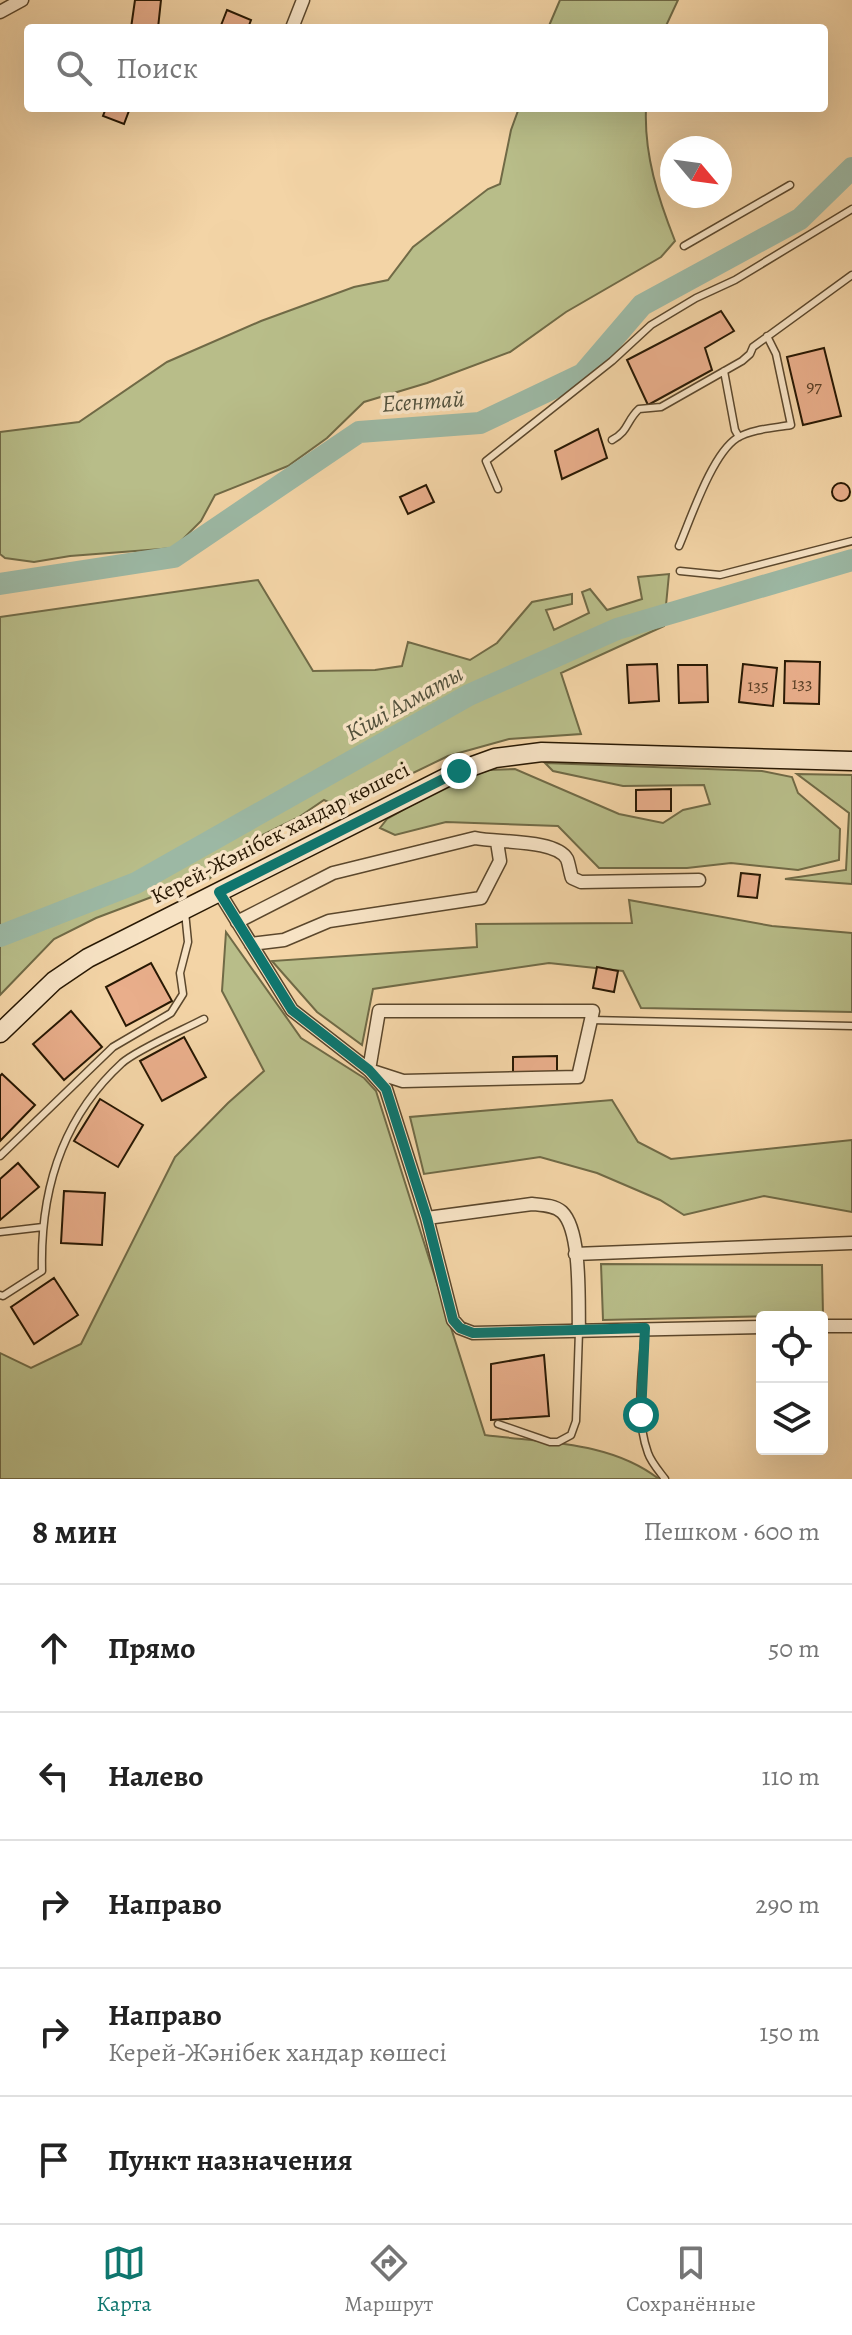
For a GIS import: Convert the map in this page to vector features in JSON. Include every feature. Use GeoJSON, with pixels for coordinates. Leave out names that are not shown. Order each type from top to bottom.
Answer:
{"type":"FeatureCollection","features":[{"type":"Feature","properties":{"kind":"main road","name":"Керей-Жәнібек хандар көшесі"},"geometry":{"type":"LineString","coordinates":[[0,1033],[54,981],[88,958],[427,785],[495,758],[542,752],[852,761]]}},
{"type":"Feature","properties":{"kind":"street"},"geometry":{"type":"LineString","coordinates":[[0,12],[22,0]]}},
{"type":"Feature","properties":{"kind":"street"},"geometry":{"type":"LineString","coordinates":[[294,24],[303,0]]}},
{"type":"Feature","properties":{"kind":"street"},"geometry":{"type":"LineString","coordinates":[[237,922],[333,873],[475,838],[551,846],[566,856],[572,878],[581,882],[699,880]]}},
{"type":"Feature","properties":{"kind":"street"},"geometry":{"type":"LineString","coordinates":[[251,944],[284,940],[329,921],[481,898],[500,861],[497,842]]}},
{"type":"Feature","properties":{"kind":"street"},"geometry":{"type":"LineString","coordinates":[[219,892],[292,1010],[369,1070],[386,1089],[427,1218],[453,1320],[460,1328],[473,1333],[756,1327]]}},
{"type":"Feature","properties":{"kind":"street"},"geometry":{"type":"LineString","coordinates":[[379,1011],[593,1011],[578,1077],[403,1081],[369,1070],[379,1011]]}},
{"type":"Feature","properties":{"kind":"street"},"geometry":{"type":"LineString","coordinates":[[427,1218],[532,1204],[549,1206],[562,1212],[573,1230],[579,1331]]}},
{"type":"Feature","properties":{"kind":"street"},"geometry":{"type":"LineString","coordinates":[[575,1254],[852,1243]]}},
{"type":"Feature","properties":{"kind":"street"},"geometry":{"type":"LineString","coordinates":[[828,1326],[852,1326]]}},
{"type":"Feature","properties":{"kind":"lane"},"geometry":{"type":"LineString","coordinates":[[684,246],[790,185]]}},
{"type":"Feature","properties":{"kind":"lane"},"geometry":{"type":"LineString","coordinates":[[498,489],[486,461],[612,361],[651,325],[696,298],[735,280],[852,209]]}},
{"type":"Feature","properties":{"kind":"lane"},"geometry":{"type":"LineString","coordinates":[[612,440],[623,434],[630,417],[639,409],[661,407],[742,361],[767,336],[852,275]]}},
{"type":"Feature","properties":{"kind":"lane"},"geometry":{"type":"LineString","coordinates":[[679,546],[715,463],[728,445],[739,437],[791,425],[776,354],[767,336]]}},
{"type":"Feature","properties":{"kind":"lane"},"geometry":{"type":"LineString","coordinates":[[724,371],[739,437]]}},
{"type":"Feature","properties":{"kind":"lane"},"geometry":{"type":"LineString","coordinates":[[680,571],[720,575],[852,541]]}},
{"type":"Feature","properties":{"kind":"lane"},"geometry":{"type":"LineString","coordinates":[[0,1156],[113,1047],[171,1013],[183,994],[180,973],[188,942],[185,909]]}},
{"type":"Feature","properties":{"kind":"lane"},"geometry":{"type":"LineString","coordinates":[[0,1295],[42,1271],[48,1187],[76,1117],[124,1062],[204,1019]]}},
{"type":"Feature","properties":{"kind":"lane"},"geometry":{"type":"LineString","coordinates":[[591,1020],[852,1026]]}},
{"type":"Feature","properties":{"kind":"lane"},"geometry":{"type":"LineString","coordinates":[[0,1232],[43,1227]]}},
{"type":"Feature","properties":{"kind":"lane"},"geometry":{"type":"LineString","coordinates":[[645,1328],[643,1435],[649,1456],[665,1479]]}},
{"type":"Feature","properties":{"kind":"lane"},"geometry":{"type":"LineString","coordinates":[[498,1424],[550,1442],[558,1442],[571,1435],[576,1421],[579,1331]]}},
{"type":"Feature","properties":{"kind":"green space"},"geometry":{"type":"Polygon","coordinates":[[[560,0],[678,0],[667,24],[550,24],[560,0]]]}},
{"type":"Feature","properties":{"kind":"green space"},"geometry":{"type":"Polygon","coordinates":[[[518,112],[646,112],[647,143],[660,208],[663,208],[675,241],[661,257],[566,312],[510,352],[427,383],[364,402],[327,438],[288,466],[215,495],[201,521],[174,548],[34,562],[5,558],[0,554],[0,432],[79,422],[167,362],[261,321],[354,287],[388,280],[413,247],[488,189],[500,184],[518,112]]]}},
{"type":"Feature","properties":{"kind":"green space"},"geometry":{"type":"Polygon","coordinates":[[[669,574],[664,626],[561,673],[581,734],[509,739],[448,756],[341,808],[324,800],[299,817],[248,842],[208,880],[96,918],[54,939],[0,995],[0,617],[258,580],[313,671],[375,670],[402,666],[408,642],[470,660],[497,643],[532,602],[572,594],[572,604],[546,610],[554,630],[589,613],[582,592],[590,589],[607,610],[642,599],[638,577],[669,574]]]}},
{"type":"Feature","properties":{"kind":"green space"},"geometry":{"type":"Polygon","coordinates":[[[545,763],[762,771],[792,777],[798,793],[840,829],[839,860],[798,870],[731,863],[687,868],[599,868],[558,826],[446,822],[395,835],[380,828],[387,819],[448,785],[488,770],[515,769],[619,814],[663,823],[683,810],[710,804],[704,785],[623,786],[553,771],[545,763]]]}},
{"type":"Feature","properties":{"kind":"green space"},"geometry":{"type":"Polygon","coordinates":[[[797,774],[852,775],[852,884],[785,879],[846,870],[849,813],[797,774]]]}},
{"type":"Feature","properties":{"kind":"green space"},"geometry":{"type":"Polygon","coordinates":[[[629,900],[772,926],[852,933],[852,1012],[641,1008],[623,971],[549,963],[373,989],[362,1045],[317,1012],[272,961],[477,947],[476,924],[632,923],[629,900]]]}},
{"type":"Feature","properties":{"kind":"green space"},"geometry":{"type":"Polygon","coordinates":[[[226,932],[301,1038],[364,1078],[376,1091],[485,1435],[598,1450],[620,1457],[659,1479],[0,1479],[0,1353],[31,1368],[81,1344],[175,1157],[264,1071],[222,991],[226,932]]]}},
{"type":"Feature","properties":{"kind":"green space"},"geometry":{"type":"Polygon","coordinates":[[[612,1100],[638,1142],[671,1159],[852,1140],[852,1212],[764,1196],[684,1215],[660,1200],[597,1173],[540,1157],[424,1174],[410,1117],[612,1100]]]}},
{"type":"Feature","properties":{"kind":"green space"},"geometry":{"type":"Polygon","coordinates":[[[601,1264],[822,1265],[823,1311],[756,1311],[756,1317],[603,1320],[601,1264]]]}},
{"type":"Feature","properties":{"kind":"building"},"geometry":{"type":"Polygon","coordinates":[[[135,0],[161,0],[158,24],[132,24],[135,0]]]}},
{"type":"Feature","properties":{"kind":"building"},"geometry":{"type":"Polygon","coordinates":[[[227,10],[251,20],[250,24],[222,24],[227,10]]]}},
{"type":"Feature","properties":{"kind":"building"},"geometry":{"type":"Polygon","coordinates":[[[104,112],[128,112],[124,124],[103,116],[104,112]]]}},
{"type":"Feature","properties":{"kind":"building"},"geometry":{"type":"Polygon","coordinates":[[[721,311],[734,331],[705,348],[712,370],[648,405],[627,360],[721,311]]]}},
{"type":"Feature","properties":{"kind":"building"},"geometry":{"type":"Polygon","coordinates":[[[824,348],[841,416],[803,425],[787,357],[824,348]]]}},
{"type":"Feature","properties":{"kind":"building"},"geometry":{"type":"Polygon","coordinates":[[[598,429],[607,458],[562,479],[555,451],[598,429]]]}},
{"type":"Feature","properties":{"kind":"building"},"geometry":{"type":"Polygon","coordinates":[[[841,483],[850,492],[841,501],[832,492],[841,483]]]}},
{"type":"Feature","properties":{"kind":"building"},"geometry":{"type":"Polygon","coordinates":[[[426,485],[434,502],[408,514],[400,497],[426,485]]]}},
{"type":"Feature","properties":{"kind":"building"},"geometry":{"type":"Polygon","coordinates":[[[785,661],[820,662],[819,704],[784,703],[785,661]]]}},
{"type":"Feature","properties":{"kind":"building"},"geometry":{"type":"Polygon","coordinates":[[[657,664],[659,701],[629,703],[627,665],[657,664]]]}},
{"type":"Feature","properties":{"kind":"building"},"geometry":{"type":"Polygon","coordinates":[[[743,664],[777,668],[773,706],[739,702],[743,664]]]}},
{"type":"Feature","properties":{"kind":"building"},"geometry":{"type":"Polygon","coordinates":[[[678,665],[707,665],[708,702],[679,703],[678,665]]]}},
{"type":"Feature","properties":{"kind":"building"},"geometry":{"type":"Polygon","coordinates":[[[671,789],[671,811],[636,811],[636,790],[671,789]]]}},
{"type":"Feature","properties":{"kind":"building"},"geometry":{"type":"Polygon","coordinates":[[[741,873],[760,875],[757,898],[738,896],[741,873]]]}},
{"type":"Feature","properties":{"kind":"building"},"geometry":{"type":"Polygon","coordinates":[[[151,963],[172,1001],[126,1026],[106,987],[151,963]]]}},
{"type":"Feature","properties":{"kind":"building"},"geometry":{"type":"Polygon","coordinates":[[[597,967],[618,971],[614,992],[593,988],[597,967]]]}},
{"type":"Feature","properties":{"kind":"building"},"geometry":{"type":"Polygon","coordinates":[[[71,1011],[102,1047],[64,1080],[33,1044],[71,1011]]]}},
{"type":"Feature","properties":{"kind":"building"},"geometry":{"type":"Polygon","coordinates":[[[184,1037],[206,1077],[162,1101],[140,1061],[184,1037]]]}},
{"type":"Feature","properties":{"kind":"building"},"geometry":{"type":"Polygon","coordinates":[[[557,1056],[557,1073],[513,1074],[513,1057],[557,1056]]]}},
{"type":"Feature","properties":{"kind":"building"},"geometry":{"type":"Polygon","coordinates":[[[2,1074],[35,1105],[0,1141],[0,1076],[2,1074]]]}},
{"type":"Feature","properties":{"kind":"building"},"geometry":{"type":"Polygon","coordinates":[[[100,1099],[143,1125],[118,1167],[74,1141],[100,1099]]]}},
{"type":"Feature","properties":{"kind":"building"},"geometry":{"type":"Polygon","coordinates":[[[18,1163],[39,1187],[0,1220],[0,1179],[18,1163]]]}},
{"type":"Feature","properties":{"kind":"building"},"geometry":{"type":"Polygon","coordinates":[[[64,1191],[105,1193],[102,1245],[61,1243],[64,1191]]]}},
{"type":"Feature","properties":{"kind":"building"},"geometry":{"type":"Polygon","coordinates":[[[54,1278],[78,1315],[34,1344],[11,1307],[54,1278]]]}},
{"type":"Feature","properties":{"kind":"building"},"geometry":{"type":"Polygon","coordinates":[[[544,1355],[549,1416],[491,1420],[491,1364],[544,1355]]]}},
{"type":"Feature","properties":{"kind":"waterway","name":"Есентай"},"geometry":{"type":"LineString","coordinates":[[0,584],[174,557],[359,432],[480,423],[583,374],[642,305],[800,219],[852,168]]}},
{"type":"Feature","properties":{"kind":"waterway","name":"Кіші Алматы"},"geometry":{"type":"LineString","coordinates":[[0,936],[136,883],[469,695],[617,629],[852,560]]}},
{"type":"Feature","properties":{"kind":"route"},"geometry":{"type":"LineString","coordinates":[[459,771],[219,892],[292,1010],[369,1070],[386,1089],[427,1218],[453,1320],[460,1328],[473,1333],[645,1328],[641,1415]]}}]}
